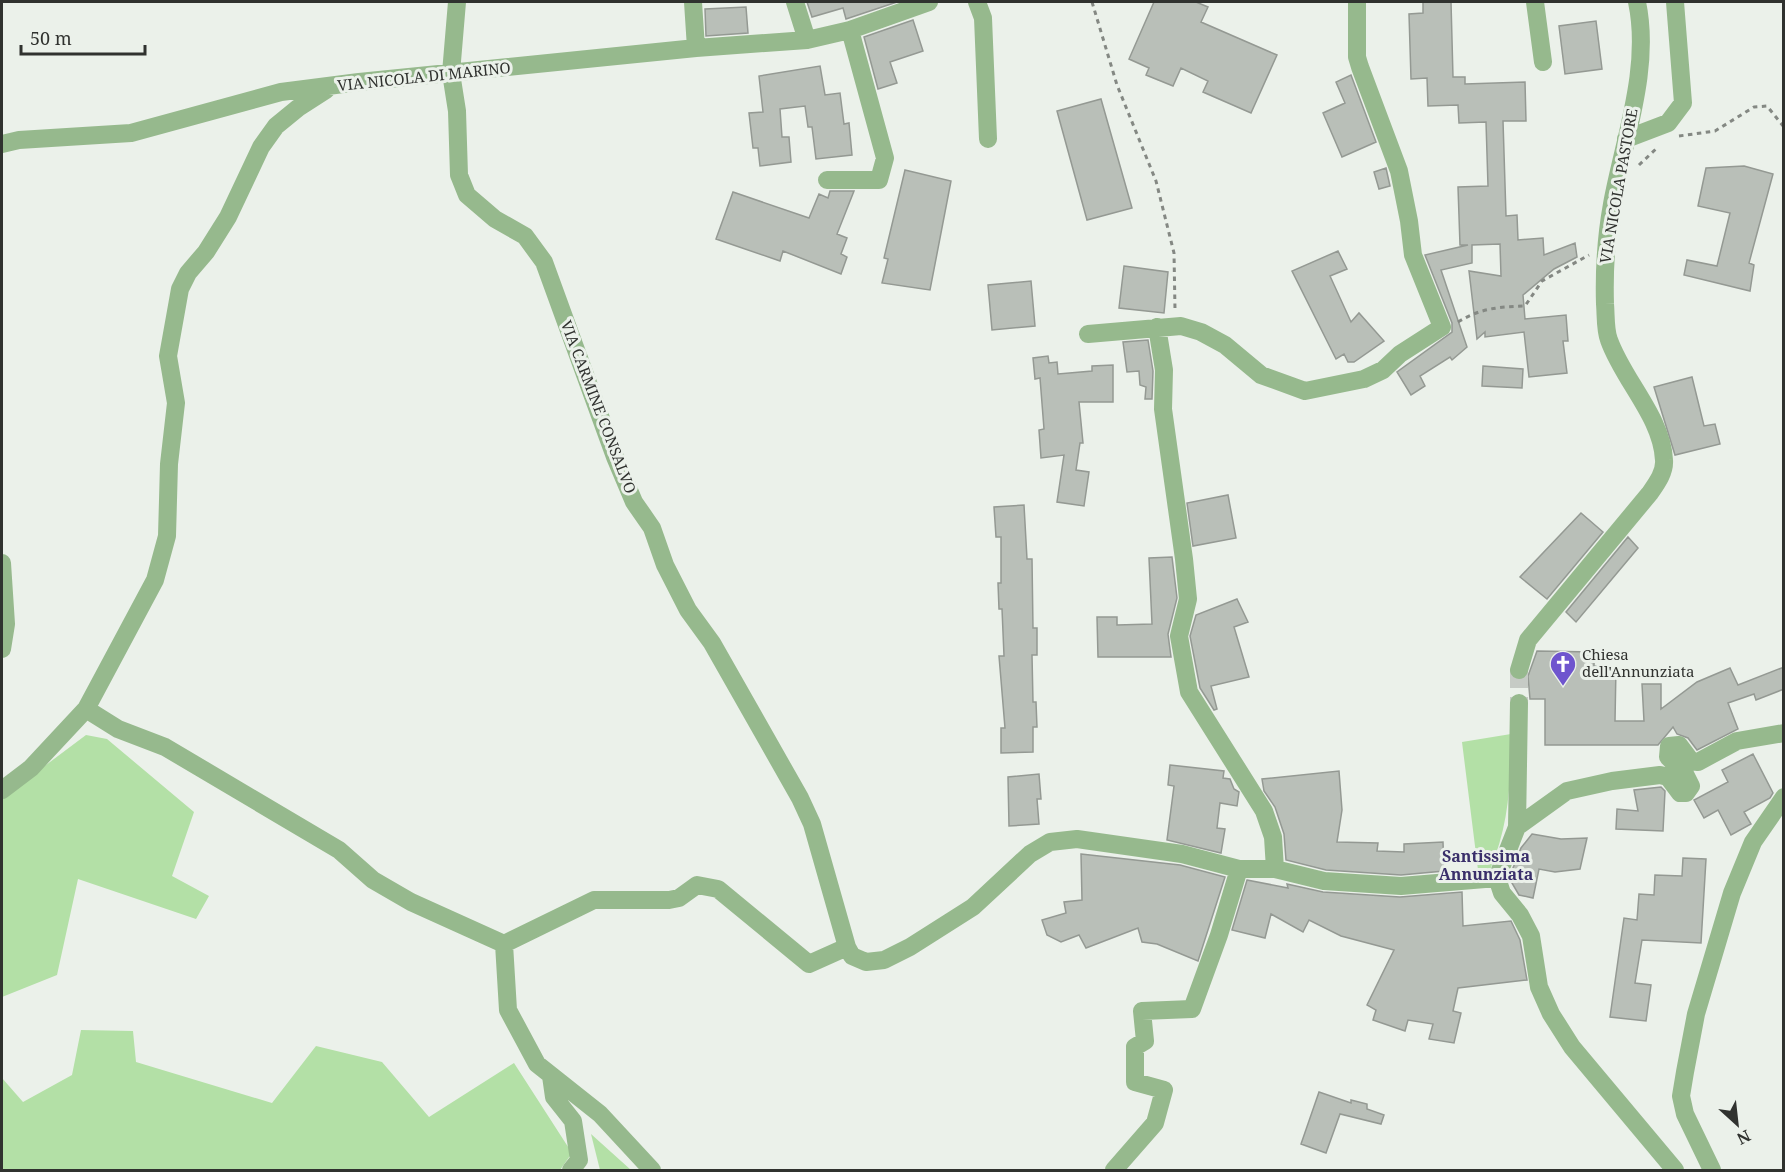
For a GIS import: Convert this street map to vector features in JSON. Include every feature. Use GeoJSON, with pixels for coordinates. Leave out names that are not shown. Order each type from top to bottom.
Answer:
{"type":"FeatureCollection","features":[{"type":"Feature","properties":{"kind":"street","name":"VIA CARMINE CONSALVO"},"geometry":{"type":"LineString","coordinates":[[457,2],[452,74],[457,111],[459,175],[467,195],[495,219],[525,236],[543,262],[615,458],[634,502],[652,528],[665,565],[688,610],[712,643],[770,742],[808,815],[847,947]]}},
{"type":"Feature","properties":{"kind":"street"},"geometry":{"type":"LineString","coordinates":[[693,2],[696,48]]}},
{"type":"Feature","properties":{"kind":"street"},"geometry":{"type":"LineString","coordinates":[[795,2],[807,40]]}},
{"type":"Feature","properties":{"kind":"street","name":"VIA NICOLA DI MARINO"},"geometry":{"type":"LineString","coordinates":[[2,144],[19,140],[131,133],[281,92],[696,48],[807,40],[850,30],[929,2]]}},
{"type":"Feature","properties":{"kind":"street"},"geometry":{"type":"LineString","coordinates":[[977,2],[983,18],[988,139]]}},
{"type":"Feature","properties":{"kind":"street"},"geometry":{"type":"LineString","coordinates":[[1088,333],[1166,326],[1201,332],[1225,345],[1261,375],[1305,391],[1364,379],[1383,370],[1400,354],[1442,327],[1413,255],[1409,221],[1398,171],[1360,67],[1357,2]]}},
{"type":"Feature","properties":{"kind":"street"},"geometry":{"type":"LineString","coordinates":[[1535,2],[1544,62]]}},
{"type":"Feature","properties":{"kind":"street","name":"VIA NICOLA PASTORE"},"geometry":{"type":"LineString","coordinates":[[1519,669],[1528,640],[1650,493],[1662,473],[1665,460],[1655,427],[1608,338],[1604,268],[1641,58],[1642,22],[1637,2]]}},
{"type":"Feature","properties":{"kind":"street"},"geometry":{"type":"LineString","coordinates":[[1626,139],[1668,123],[1683,103],[1676,2]]}},
{"type":"Feature","properties":{"kind":"street"},"geometry":{"type":"LineString","coordinates":[[827,180],[879,180],[885,158],[850,30]]}},
{"type":"Feature","properties":{"kind":"street"},"geometry":{"type":"LineString","coordinates":[[2,789],[31,768],[86,709],[155,580],[167,536],[169,464],[176,403],[168,356],[180,289],[188,273],[206,252],[228,217],[261,147],[276,126],[298,108],[333,86]]}},
{"type":"Feature","properties":{"kind":"street"},"geometry":{"type":"LineString","coordinates":[[1166,326],[1163,409],[1188,599],[1179,636],[1189,692],[1264,812],[1273,837],[1275,869]]}},
{"type":"Feature","properties":{"kind":"street"},"geometry":{"type":"LineString","coordinates":[[2,564],[6,624],[2,649]]}},
{"type":"Feature","properties":{"kind":"street"},"geometry":{"type":"LineString","coordinates":[[1519,703],[1517,827],[1497,878],[1502,893],[1520,915],[1531,936],[1539,987],[1551,1014],[1572,1047],[1675,1170]]}},
{"type":"Feature","properties":{"kind":"street"},"geometry":{"type":"LineString","coordinates":[[86,709],[118,729],[165,747],[339,850],[373,880],[411,902],[504,944]]}},
{"type":"Feature","properties":{"kind":"street"},"geometry":{"type":"LineString","coordinates":[[1517,827],[1567,791],[1612,781],[1660,775],[1668,777],[1680,793],[1686,793],[1691,786],[1668,757],[1669,746],[1679,745],[1691,761],[1698,762],[1737,741],[1784,733]]}},
{"type":"Feature","properties":{"kind":"street"},"geometry":{"type":"LineString","coordinates":[[1712,1170],[1685,1114],[1681,1096],[1696,1014],[1732,893],[1753,842],[1784,797]]}},
{"type":"Feature","properties":{"kind":"street"},"geometry":{"type":"LineString","coordinates":[[504,944],[594,900],[669,900],[679,898],[698,885],[718,889],[809,964],[847,947],[852,956],[866,962],[885,960],[973,907],[1029,854],[1050,842],[1077,839],[1182,854],[1239,869],[1275,869],[1324,881],[1401,886],[1497,878]]}},
{"type":"Feature","properties":{"kind":"street"},"geometry":{"type":"LineString","coordinates":[[1114,1170],[1155,1123],[1164,1090],[1135,1082],[1135,1047],[1145,1041],[1142,1011],[1192,1009],[1219,935],[1239,869]]}},
{"type":"Feature","properties":{"kind":"street"},"geometry":{"type":"LineString","coordinates":[[504,944],[508,1010],[537,1064],[600,1114],[652,1170]]}},
{"type":"Feature","properties":{"kind":"street"},"geometry":{"type":"LineString","coordinates":[[551,1076],[554,1097],[573,1121],[579,1160],[571,1170]]}},
{"type":"Feature","properties":{"kind":"path"},"geometry":{"type":"LineString","coordinates":[[1092,2],[1117,85],[1155,181],[1174,254],[1166,326]]}},
{"type":"Feature","properties":{"kind":"path"},"geometry":{"type":"LineString","coordinates":[[1673,138],[1716,131],[1754,107],[1767,106],[1784,127]]}},
{"type":"Feature","properties":{"kind":"path"},"geometry":{"type":"LineString","coordinates":[[1621,164],[1634,169],[1663,141]]}},
{"type":"Feature","properties":{"kind":"path"},"geometry":{"type":"LineString","coordinates":[[1442,327],[1490,307],[1525,306],[1542,281],[1593,253]]}},
{"type":"Feature","properties":{"kind":"green space"},"geometry":{"type":"Polygon","coordinates":[[[1511,734],[1508,803],[1501,837],[1490,870],[1478,870],[1462,742],[1511,734]]]}},
{"type":"Feature","properties":{"kind":"green space"},"geometry":{"type":"Polygon","coordinates":[[[86,735],[107,739],[194,812],[172,876],[209,896],[196,919],[78,879],[57,975],[2,997],[2,798],[86,735]]]}},
{"type":"Feature","properties":{"kind":"green space"},"geometry":{"type":"Polygon","coordinates":[[[81,1030],[133,1031],[136,1062],[272,1103],[316,1046],[382,1062],[429,1117],[514,1063],[572,1153],[560,1170],[2,1170],[2,1078],[23,1102],[72,1075],[81,1030]]]}},
{"type":"Feature","properties":{"kind":"green space"},"geometry":{"type":"Polygon","coordinates":[[[591,1134],[631,1170],[600,1170],[591,1134]]]}},
{"type":"Feature","properties":{"kind":"building"},"geometry":{"type":"Polygon","coordinates":[[[807,2],[897,2],[846,19],[843,8],[812,17],[807,2]]]}},
{"type":"Feature","properties":{"kind":"building"},"geometry":{"type":"Polygon","coordinates":[[[1154,2],[1196,2],[1208,7],[1201,22],[1277,55],[1251,113],[1203,92],[1208,81],[1181,68],[1173,86],[1146,75],[1149,68],[1129,59],[1154,2]]]}},
{"type":"Feature","properties":{"kind":"building"},"geometry":{"type":"Polygon","coordinates":[[[1423,2],[1451,2],[1453,77],[1465,77],[1465,84],[1525,82],[1526,121],[1503,121],[1506,216],[1517,215],[1518,240],[1543,238],[1544,255],[1575,243],[1577,257],[1554,269],[1523,295],[1525,319],[1566,315],[1568,341],[1563,341],[1567,373],[1529,377],[1524,332],[1485,337],[1485,332],[1477,339],[1469,271],[1501,276],[1500,244],[1472,245],[1472,263],[1441,270],[1467,347],[1452,360],[1450,357],[1420,376],[1425,386],[1411,395],[1397,372],[1452,332],[1452,323],[1425,255],[1468,245],[1460,245],[1458,187],[1488,186],[1486,122],[1459,123],[1458,105],[1428,106],[1427,78],[1411,79],[1409,14],[1423,13],[1423,2]]]}},
{"type":"Feature","properties":{"kind":"building"},"geometry":{"type":"Polygon","coordinates":[[[746,7],[748,33],[706,36],[705,9],[746,7]]]}},
{"type":"Feature","properties":{"kind":"building"},"geometry":{"type":"Polygon","coordinates":[[[913,20],[923,51],[890,62],[897,83],[878,89],[864,37],[913,20]]]}},
{"type":"Feature","properties":{"kind":"building"},"geometry":{"type":"Polygon","coordinates":[[[1596,21],[1602,69],[1565,74],[1559,26],[1596,21]]]}},
{"type":"Feature","properties":{"kind":"building"},"geometry":{"type":"Polygon","coordinates":[[[820,66],[825,95],[840,93],[844,124],[849,123],[852,155],[816,159],[812,127],[808,127],[805,106],[780,109],[782,137],[789,137],[791,162],[760,166],[758,148],[753,148],[749,113],[763,112],[759,76],[820,66]]]}},
{"type":"Feature","properties":{"kind":"building"},"geometry":{"type":"Polygon","coordinates":[[[1351,75],[1376,142],[1342,157],[1323,113],[1345,103],[1336,82],[1351,75]]]}},
{"type":"Feature","properties":{"kind":"building"},"geometry":{"type":"Polygon","coordinates":[[[1101,99],[1132,208],[1087,220],[1057,111],[1101,99]]]}},
{"type":"Feature","properties":{"kind":"building"},"geometry":{"type":"Polygon","coordinates":[[[1744,166],[1773,174],[1749,263],[1754,265],[1750,291],[1684,275],[1687,260],[1717,266],[1730,213],[1698,206],[1706,168],[1744,166]]]}},
{"type":"Feature","properties":{"kind":"building"},"geometry":{"type":"Polygon","coordinates":[[[1386,168],[1390,186],[1379,189],[1374,172],[1386,168]]]}},
{"type":"Feature","properties":{"kind":"building"},"geometry":{"type":"Polygon","coordinates":[[[905,170],[951,181],[930,290],[882,283],[888,259],[884,258],[905,170]]]}},
{"type":"Feature","properties":{"kind":"building"},"geometry":{"type":"Polygon","coordinates":[[[830,191],[854,191],[837,234],[847,238],[841,254],[847,257],[841,274],[783,251],[780,261],[716,239],[733,192],[809,218],[819,194],[828,198],[830,191]]]}},
{"type":"Feature","properties":{"kind":"building"},"geometry":{"type":"Polygon","coordinates":[[[1338,251],[1347,269],[1330,276],[1351,322],[1359,313],[1384,341],[1354,362],[1348,362],[1344,354],[1336,359],[1292,271],[1338,251]]]}},
{"type":"Feature","properties":{"kind":"building"},"geometry":{"type":"Polygon","coordinates":[[[1124,266],[1168,272],[1164,313],[1119,308],[1124,266]]]}},
{"type":"Feature","properties":{"kind":"building"},"geometry":{"type":"Polygon","coordinates":[[[1031,281],[1035,326],[992,330],[988,285],[1031,281]]]}},
{"type":"Feature","properties":{"kind":"building"},"geometry":{"type":"Polygon","coordinates":[[[1148,340],[1153,371],[1152,399],[1145,399],[1146,387],[1140,385],[1139,371],[1127,372],[1123,342],[1148,340]]]}},
{"type":"Feature","properties":{"kind":"building"},"geometry":{"type":"Polygon","coordinates":[[[1048,356],[1049,363],[1057,362],[1058,374],[1092,371],[1092,366],[1113,365],[1113,402],[1079,402],[1083,443],[1080,443],[1076,470],[1089,472],[1084,506],[1057,502],[1064,455],[1041,458],[1039,430],[1044,429],[1040,378],[1035,379],[1033,358],[1048,356]]]}},
{"type":"Feature","properties":{"kind":"building"},"geometry":{"type":"Polygon","coordinates":[[[1483,366],[1523,369],[1522,388],[1482,386],[1483,366]]]}},
{"type":"Feature","properties":{"kind":"building"},"geometry":{"type":"Polygon","coordinates":[[[1692,377],[1704,426],[1715,424],[1720,444],[1675,455],[1654,387],[1692,377]]]}},
{"type":"Feature","properties":{"kind":"building"},"geometry":{"type":"Polygon","coordinates":[[[1228,495],[1236,538],[1193,546],[1187,503],[1228,495]]]}},
{"type":"Feature","properties":{"kind":"building"},"geometry":{"type":"Polygon","coordinates":[[[1024,505],[1027,559],[1032,559],[1033,628],[1037,628],[1037,655],[1032,655],[1033,702],[1036,702],[1037,727],[1033,727],[1033,752],[1001,753],[1001,728],[1005,728],[999,656],[1004,656],[1002,609],[999,609],[998,583],[1001,583],[1001,537],[996,537],[994,507],[1024,505]]]}},
{"type":"Feature","properties":{"kind":"building"},"geometry":{"type":"Polygon","coordinates":[[[1581,513],[1603,532],[1547,599],[1520,577],[1581,513]]]}},
{"type":"Feature","properties":{"kind":"building"},"geometry":{"type":"Polygon","coordinates":[[[1628,537],[1638,548],[1576,622],[1566,612],[1628,537]]]}},
{"type":"Feature","properties":{"kind":"building"},"geometry":{"type":"Polygon","coordinates":[[[1172,557],[1177,598],[1168,634],[1171,657],[1098,657],[1097,617],[1117,617],[1117,625],[1152,624],[1149,558],[1172,557]]]}},
{"type":"Feature","properties":{"kind":"building"},"geometry":{"type":"Polygon","coordinates":[[[1237,599],[1248,622],[1234,627],[1249,677],[1211,686],[1217,709],[1214,710],[1200,688],[1190,636],[1196,615],[1237,599]]]}},
{"type":"Feature","properties":{"kind":"building"},"geometry":{"type":"Polygon","coordinates":[[[1537,651],[1594,652],[1594,666],[1616,667],[1615,721],[1644,721],[1642,684],[1661,684],[1661,709],[1697,682],[1730,668],[1738,685],[1784,667],[1784,689],[1756,700],[1754,694],[1728,703],[1738,729],[1697,750],[1688,738],[1677,734],[1673,727],[1658,745],[1545,745],[1545,699],[1530,699],[1528,676],[1537,651]]]}},
{"type":"Feature","properties":{"kind":"building"},"geometry":{"type":"Polygon","coordinates":[[[1753,754],[1773,793],[1770,798],[1744,812],[1751,824],[1731,835],[1718,810],[1704,818],[1694,800],[1728,782],[1722,770],[1753,754]]]}},
{"type":"Feature","properties":{"kind":"building"},"geometry":{"type":"Polygon","coordinates":[[[1170,765],[1224,771],[1223,778],[1230,779],[1234,789],[1239,792],[1237,806],[1220,803],[1217,828],[1225,829],[1221,853],[1167,840],[1174,786],[1168,785],[1170,765]]]}},
{"type":"Feature","properties":{"kind":"building"},"geometry":{"type":"Polygon","coordinates":[[[1339,771],[1342,810],[1337,842],[1378,843],[1377,851],[1404,852],[1404,844],[1443,842],[1444,871],[1401,875],[1326,870],[1286,860],[1284,834],[1275,807],[1264,791],[1262,779],[1339,771]]]}},
{"type":"Feature","properties":{"kind":"building"},"geometry":{"type":"Polygon","coordinates":[[[1039,774],[1041,799],[1037,799],[1039,824],[1009,826],[1008,777],[1039,774]]]}},
{"type":"Feature","properties":{"kind":"building"},"geometry":{"type":"Polygon","coordinates":[[[1661,787],[1665,791],[1663,831],[1616,829],[1617,809],[1638,811],[1634,790],[1661,787]]]}},
{"type":"Feature","properties":{"kind":"building"},"geometry":{"type":"Polygon","coordinates":[[[1532,834],[1561,839],[1587,838],[1580,869],[1555,872],[1539,869],[1533,898],[1519,895],[1509,878],[1521,848],[1532,834]]]}},
{"type":"Feature","properties":{"kind":"building"},"geometry":{"type":"Polygon","coordinates":[[[1081,854],[1180,865],[1225,877],[1198,961],[1157,944],[1142,942],[1138,928],[1086,948],[1079,935],[1061,942],[1047,935],[1042,920],[1066,913],[1064,902],[1082,900],[1081,854]]]}},
{"type":"Feature","properties":{"kind":"building"},"geometry":{"type":"Polygon","coordinates":[[[1683,858],[1706,859],[1701,943],[1642,940],[1635,983],[1651,985],[1646,1021],[1610,1017],[1624,918],[1637,920],[1639,894],[1654,895],[1655,875],[1682,876],[1683,858]]]}},
{"type":"Feature","properties":{"kind":"building"},"geometry":{"type":"Polygon","coordinates":[[[1247,880],[1288,888],[1287,884],[1323,892],[1400,897],[1462,892],[1463,926],[1511,921],[1520,940],[1527,980],[1458,988],[1453,1011],[1461,1013],[1454,1043],[1429,1039],[1433,1024],[1408,1020],[1405,1031],[1373,1020],[1376,1010],[1367,1005],[1394,950],[1341,936],[1309,920],[1303,932],[1271,914],[1265,938],[1232,930],[1247,880]]]}},
{"type":"Feature","properties":{"kind":"building"},"geometry":{"type":"Polygon","coordinates":[[[1319,1092],[1351,1103],[1351,1100],[1367,1104],[1367,1109],[1384,1115],[1381,1124],[1340,1114],[1326,1153],[1301,1144],[1319,1092]]]}},
{"type":"Feature","properties":{"kind":"tunnel"},"geometry":{"type":"LineString","coordinates":[[1519,670],[1519,703]]}},
{"type":"Feature","properties":{"kind":"place","name":"Chiesa dell'Annunziata"},"geometry":{"type":"Point","coordinates":[1563,687]}},
{"type":"Feature","properties":{"kind":"district","name":"Santissima Annunziata"},"geometry":{"type":"Point","coordinates":[1486,865]}}]}
